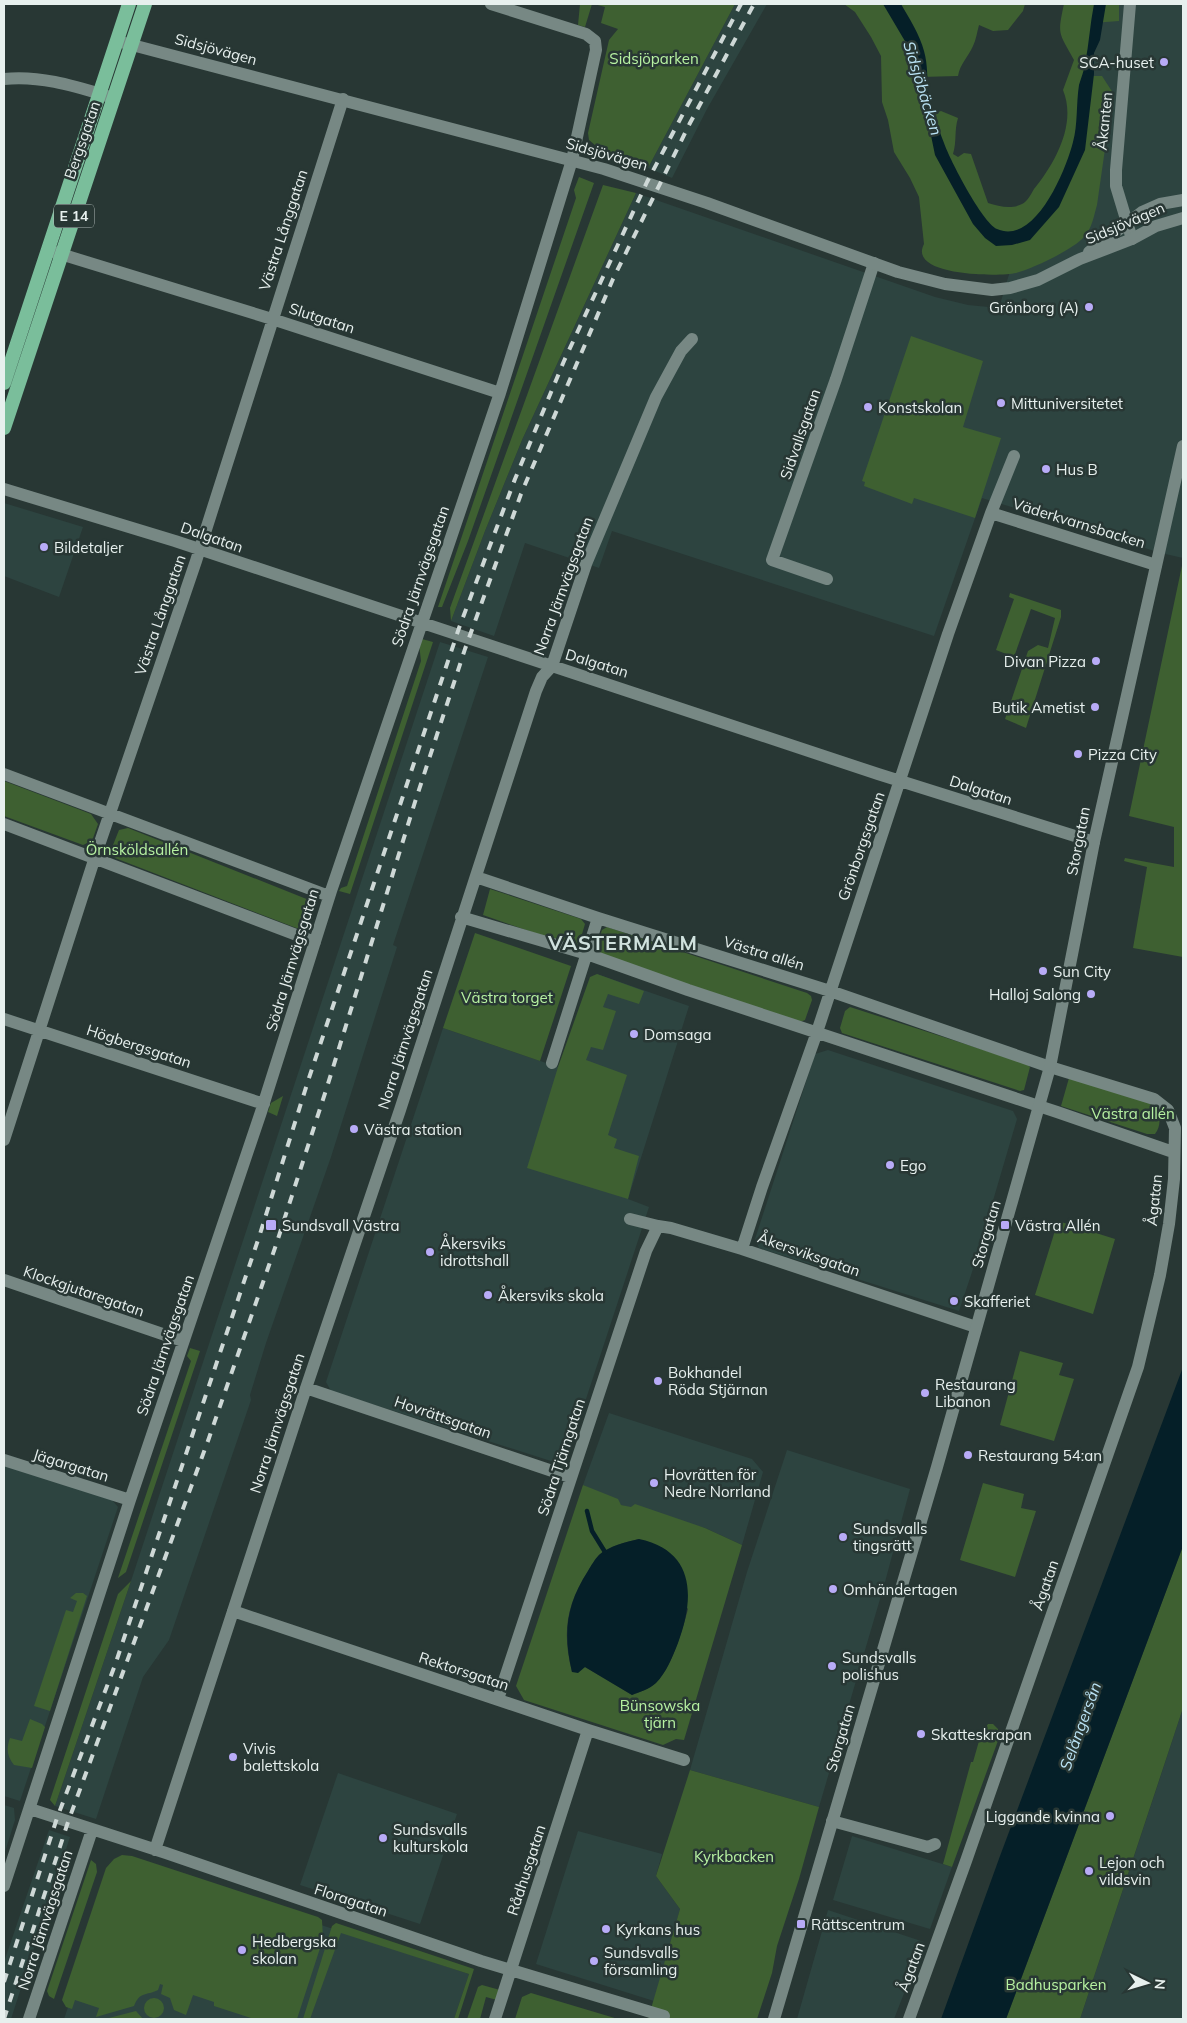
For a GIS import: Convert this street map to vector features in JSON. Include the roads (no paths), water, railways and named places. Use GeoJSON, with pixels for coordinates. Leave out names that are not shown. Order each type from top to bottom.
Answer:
{"type":"FeatureCollection","features":[{"type":"Feature","properties":{"kind":"highway","name":"Bergsgatan"},"geometry":{"type":"LineString","coordinates":[[4,382],[46,249],[129,4]]}},
{"type":"Feature","properties":{"kind":"highway","name":"Bergsgatan"},"geometry":{"type":"LineString","coordinates":[[4,428],[145,4]]}},
{"type":"Feature","properties":{"kind":"street","name":"Södra Järnvägsgatan"},"geometry":{"type":"LineString","coordinates":[[4,1886],[130,1500],[264,1104],[329,896],[500,393],[572,160],[596,50],[595,41],[586,34],[491,4]]}},
{"type":"Feature","properties":{"kind":"street","name":"Åkanten"},"geometry":{"type":"LineString","coordinates":[[1130,4],[1116,186],[1132,239]]}},
{"type":"Feature","properties":{"kind":"street","name":"Sidsjövägen"},"geometry":{"type":"LineString","coordinates":[[117,41],[572,160],[647,182],[898,272],[945,284],[992,290],[1010,288],[1038,280],[1080,259],[1132,239],[1156,226],[1183,218]]}},
{"type":"Feature","properties":{"kind":"street"},"geometry":{"type":"LineString","coordinates":[[4,79],[20,77],[46,80],[114,98]]}},
{"type":"Feature","properties":{"kind":"street","name":"Västra Långgatan"},"geometry":{"type":"LineString","coordinates":[[4,1140],[95,857],[200,549],[342,99]]}},
{"type":"Feature","properties":{"kind":"street","name":"Sidsjövägen"},"geometry":{"type":"LineString","coordinates":[[1080,259],[1142,212],[1160,204],[1183,200]]}},
{"type":"Feature","properties":{"kind":"street","name":"Slutgatan"},"geometry":{"type":"LineString","coordinates":[[46,249],[272,318],[500,393]]}},
{"type":"Feature","properties":{"kind":"street","name":"Sidvallsgatan"},"geometry":{"type":"LineString","coordinates":[[827,579],[772,560],[836,379],[874,263]]}},
{"type":"Feature","properties":{"kind":"street","name":"Norra Järnvägsgatan"},"geometry":{"type":"LineString","coordinates":[[155,1850],[306,1388],[400,1110],[461,917],[476,877],[536,691],[542,676],[552,666],[586,564],[656,397],[681,351],[692,339]]}},
{"type":"Feature","properties":{"kind":"street","name":"Storgatan"},"geometry":{"type":"LineString","coordinates":[[774,2019],[937,1467],[1040,1106],[1050,1067],[1094,842],[1183,446]]}},
{"type":"Feature","properties":{"kind":"street","name":"Grönborgsgatan"},"geometry":{"type":"LineString","coordinates":[[742,1248],[817,1032],[899,781],[991,513],[1014,456]]}},
{"type":"Feature","properties":{"kind":"street","name":"Dalgatan"},"geometry":{"type":"LineString","coordinates":[[4,489],[200,549],[421,624],[899,781],[1094,842]]}},
{"type":"Feature","properties":{"kind":"street","name":"Väderkvarnsbacken"},"geometry":{"type":"LineString","coordinates":[[991,513],[1156,565]]}},
{"type":"Feature","properties":{"kind":"street"},"geometry":{"type":"LineString","coordinates":[[4,774],[329,896]]}},
{"type":"Feature","properties":{"kind":"street"},"geometry":{"type":"LineString","coordinates":[[4,824],[315,942]]}},
{"type":"Feature","properties":{"kind":"street","name":"Västra allén"},"geometry":{"type":"LineString","coordinates":[[476,877],[598,918],[830,991],[1050,1067],[1154,1099],[1168,1110],[1174,1128],[1174,1152]]}},
{"type":"Feature","properties":{"kind":"street"},"geometry":{"type":"LineString","coordinates":[[461,917],[587,954],[694,992],[1174,1152]]}},
{"type":"Feature","properties":{"kind":"street"},"geometry":{"type":"LineString","coordinates":[[552,1063],[598,918]]}},
{"type":"Feature","properties":{"kind":"street","name":"Högbergsgatan"},"geometry":{"type":"LineString","coordinates":[[4,1019],[264,1104]]}},
{"type":"Feature","properties":{"kind":"street","name":"Ågatan"},"geometry":{"type":"LineString","coordinates":[[908,2019],[966,1861],[1138,1367],[1160,1275],[1169,1224],[1174,1179],[1174,1152]]}},
{"type":"Feature","properties":{"kind":"street","name":"Åkersviksgatan"},"geometry":{"type":"LineString","coordinates":[[630,1219],[742,1248],[976,1327]]}},
{"type":"Feature","properties":{"kind":"street","name":"Södra Tjärngatan"},"geometry":{"type":"LineString","coordinates":[[498,1699],[646,1251],[658,1226]]}},
{"type":"Feature","properties":{"kind":"street","name":"Klockgjutaregatan"},"geometry":{"type":"LineString","coordinates":[[4,1280],[183,1341]]}},
{"type":"Feature","properties":{"kind":"street","name":"Hovrättsgatan"},"geometry":{"type":"LineString","coordinates":[[306,1388],[570,1477]]}},
{"type":"Feature","properties":{"kind":"street","name":"Jägargatan"},"geometry":{"type":"LineString","coordinates":[[4,1460],[130,1500]]}},
{"type":"Feature","properties":{"kind":"street","name":"Rektorsgatan"},"geometry":{"type":"LineString","coordinates":[[233,1611],[588,1730],[684,1760]]}},
{"type":"Feature","properties":{"kind":"street","name":"Rådhusgatan"},"geometry":{"type":"LineString","coordinates":[[495,2019],[588,1730]]}},
{"type":"Feature","properties":{"kind":"street","name":"Floragatan"},"geometry":{"type":"LineString","coordinates":[[30,1809],[511,1969],[664,2016]]}},
{"type":"Feature","properties":{"kind":"street"},"geometry":{"type":"LineString","coordinates":[[832,1821],[928,1847],[935,1844]]}},
{"type":"Feature","properties":{"kind":"street","name":"Norra Järnvägsgatan"},"geometry":{"type":"LineString","coordinates":[[29,2019],[92,1830]]}},
{"type":"Feature","properties":{"kind":"water","name":"Sidsjöbäcken"},"geometry":{"type":"Polygon","coordinates":[[[883,4],[901,4],[920,39],[927,67],[928,92],[933,112],[947,151],[959,176],[983,215],[991,224],[997,229],[1011,231],[1024,227],[1036,216],[1047,202],[1064,170],[1075,135],[1079,85],[1085,67],[1094,4],[1106,4],[1100,40],[1094,53],[1094,74],[1085,150],[1059,207],[1030,240],[1012,245],[996,246],[985,238],[973,224],[935,155],[919,77],[912,53],[883,4]]]}},
{"type":"Feature","properties":{"kind":"water","name":"Selångersån"},"geometry":{"type":"Polygon","coordinates":[[[1183,1367],[1183,1546],[1006,2019],[941,2019],[1000,1856],[1183,1367]]]}},
{"type":"Feature","properties":{"kind":"water","name":"Bünsowska tjärn"},"geometry":{"type":"Polygon","coordinates":[[[639,1539],[657,1545],[671,1554],[680,1565],[686,1578],[688,1593],[684,1626],[666,1669],[654,1685],[632,1695],[585,1667],[578,1673],[572,1672],[567,1632],[568,1620],[575,1596],[596,1558],[613,1547],[639,1539]]]}},
{"type":"Feature","properties":{"kind":"waterway"},"geometry":{"type":"LineString","coordinates":[[587,1511],[592,1531],[605,1552]]}},
{"type":"Feature","properties":{"kind":"railway"},"geometry":{"type":"LineString","coordinates":[[4,1982],[57,1818],[115,1665],[260,1234],[308,1081],[459,628],[515,479],[564,361],[647,182],[741,4]]}},
{"type":"Feature","properties":{"kind":"railway"},"geometry":{"type":"LineString","coordinates":[[4,2019],[68,1822],[209,1438],[276,1245],[415,802],[465,649],[521,494],[613,279],[690,123],[754,4]]}},
{"type":"Feature","properties":{"kind":"place","name":"SCA-huset"},"geometry":{"type":"Point","coordinates":[1164,62]}},
{"type":"Feature","properties":{"kind":"place","name":"Grönborg (A)"},"geometry":{"type":"Point","coordinates":[1089,307]}},
{"type":"Feature","properties":{"kind":"place","name":"Mittuniversitetet"},"geometry":{"type":"Point","coordinates":[1001,403]}},
{"type":"Feature","properties":{"kind":"place","name":"Konstskolan"},"geometry":{"type":"Point","coordinates":[868,407]}},
{"type":"Feature","properties":{"kind":"place","name":"Hus B"},"geometry":{"type":"Point","coordinates":[1046,469]}},
{"type":"Feature","properties":{"kind":"place","name":"Bildetaljer"},"geometry":{"type":"Point","coordinates":[44,547]}},
{"type":"Feature","properties":{"kind":"place","name":"Divan Pizza"},"geometry":{"type":"Point","coordinates":[1096,661]}},
{"type":"Feature","properties":{"kind":"place","name":"Butik Ametist"},"geometry":{"type":"Point","coordinates":[1095,707]}},
{"type":"Feature","properties":{"kind":"place","name":"Pizza City"},"geometry":{"type":"Point","coordinates":[1078,754]}},
{"type":"Feature","properties":{"kind":"place","name":"Sun City"},"geometry":{"type":"Point","coordinates":[1043,971]}},
{"type":"Feature","properties":{"kind":"place","name":"Halloj Salong"},"geometry":{"type":"Point","coordinates":[1091,994]}},
{"type":"Feature","properties":{"kind":"place","name":"Domsaga"},"geometry":{"type":"Point","coordinates":[634,1034]}},
{"type":"Feature","properties":{"kind":"place","name":"Västra station"},"geometry":{"type":"Point","coordinates":[354,1129]}},
{"type":"Feature","properties":{"kind":"place","name":"Ego"},"geometry":{"type":"Point","coordinates":[890,1165]}},
{"type":"Feature","properties":{"kind":"place","name":"Sundsvall Västra"},"geometry":{"type":"Point","coordinates":[271,1225]}},
{"type":"Feature","properties":{"kind":"place","name":"Västra Allén"},"geometry":{"type":"Point","coordinates":[1005,1225]}},
{"type":"Feature","properties":{"kind":"place","name":"Åkersviks idrottshall"},"geometry":{"type":"Point","coordinates":[430,1252]}},
{"type":"Feature","properties":{"kind":"place","name":"Åkersviks skola"},"geometry":{"type":"Point","coordinates":[488,1295]}},
{"type":"Feature","properties":{"kind":"place","name":"Skafferiet"},"geometry":{"type":"Point","coordinates":[954,1301]}},
{"type":"Feature","properties":{"kind":"place","name":"Bokhandel Röda Stjärnan"},"geometry":{"type":"Point","coordinates":[658,1381]}},
{"type":"Feature","properties":{"kind":"place","name":"Restaurang Libanon"},"geometry":{"type":"Point","coordinates":[925,1393]}},
{"type":"Feature","properties":{"kind":"place","name":"Restaurang 54:an"},"geometry":{"type":"Point","coordinates":[968,1455]}},
{"type":"Feature","properties":{"kind":"place","name":"Hovrätten för Nedre Norrland"},"geometry":{"type":"Point","coordinates":[654,1483]}},
{"type":"Feature","properties":{"kind":"place","name":"Sundsvalls tingsrätt"},"geometry":{"type":"Point","coordinates":[843,1537]}},
{"type":"Feature","properties":{"kind":"place","name":"Omhändertagen"},"geometry":{"type":"Point","coordinates":[833,1589]}},
{"type":"Feature","properties":{"kind":"place","name":"Sundsvalls polishus"},"geometry":{"type":"Point","coordinates":[832,1666]}},
{"type":"Feature","properties":{"kind":"place","name":"Skatteskrapan"},"geometry":{"type":"Point","coordinates":[921,1734]}},
{"type":"Feature","properties":{"kind":"place","name":"Vivis balettskola"},"geometry":{"type":"Point","coordinates":[233,1757]}},
{"type":"Feature","properties":{"kind":"place","name":"Liggande kvinna"},"geometry":{"type":"Point","coordinates":[1110,1816]}},
{"type":"Feature","properties":{"kind":"place","name":"Sundsvalls kulturskola"},"geometry":{"type":"Point","coordinates":[383,1838]}},
{"type":"Feature","properties":{"kind":"place","name":"Lejon och vildsvin"},"geometry":{"type":"Point","coordinates":[1089,1871]}},
{"type":"Feature","properties":{"kind":"place","name":"Rättscentrum"},"geometry":{"type":"Point","coordinates":[801,1924]}},
{"type":"Feature","properties":{"kind":"place","name":"Kyrkans hus"},"geometry":{"type":"Point","coordinates":[606,1929]}},
{"type":"Feature","properties":{"kind":"place","name":"Hedbergska skolan"},"geometry":{"type":"Point","coordinates":[242,1950]}},
{"type":"Feature","properties":{"kind":"place","name":"Sundsvalls församling"},"geometry":{"type":"Point","coordinates":[594,1961]}},
{"type":"Feature","properties":{"kind":"district","name":"VÄSTERMALM"},"geometry":{"type":"Point","coordinates":[623,942]}},
{"type":"Feature","properties":{"kind":"park label","name":"Sidsjöparken"},"geometry":{"type":"Point","coordinates":[654,58]}},
{"type":"Feature","properties":{"kind":"park label","name":"Örnsköldsallén"},"geometry":{"type":"Point","coordinates":[137,849]}},
{"type":"Feature","properties":{"kind":"park label","name":"Västra torget"},"geometry":{"type":"Point","coordinates":[507,997]}},
{"type":"Feature","properties":{"kind":"park label","name":"Kyrkbacken"},"geometry":{"type":"Point","coordinates":[734,1856]}},
{"type":"Feature","properties":{"kind":"park label","name":"Badhusparken"},"geometry":{"type":"Point","coordinates":[1056,1984]}}]}
